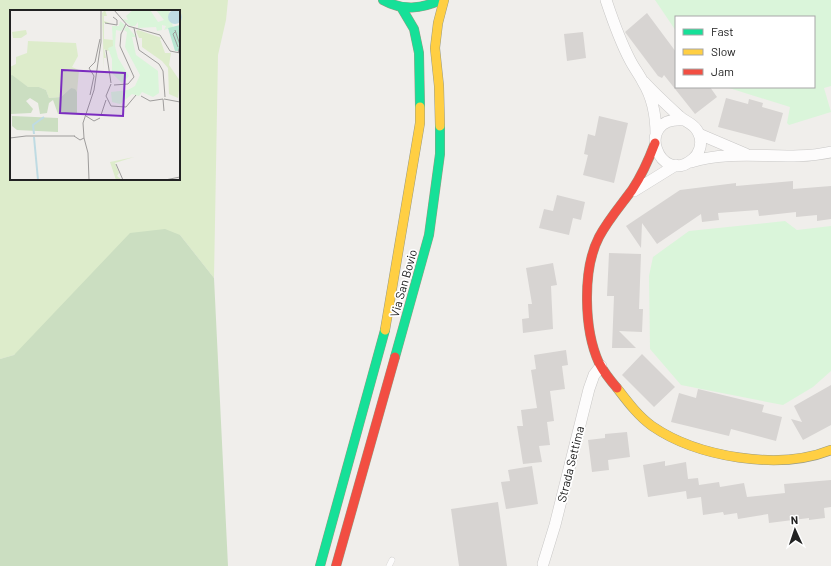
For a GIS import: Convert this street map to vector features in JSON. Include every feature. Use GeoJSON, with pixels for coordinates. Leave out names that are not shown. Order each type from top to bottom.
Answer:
{"type":"FeatureCollection","features":[{"type":"Feature","properties":{"kind":"main road","name":"Via San Bovio"},"geometry":{"type":"LineString","coordinates":[[383,0],[401,7],[420,8],[442,0]]}},
{"type":"Feature","properties":{"kind":"main road","name":"Via San Bovio"},"geometry":{"type":"LineString","coordinates":[[336,566],[429,235],[440,154],[439,86],[436,48],[442,0]]}},
{"type":"Feature","properties":{"kind":"main road","name":"Via San Bovio"},"geometry":{"type":"LineString","coordinates":[[320,566],[339,492],[384,336],[420,123],[419,53],[414,29],[401,7]]}},
{"type":"Feature","properties":{"kind":"main road"},"geometry":{"type":"LineString","coordinates":[[655,139],[650,157],[630,194],[606,224],[596,242],[590,263],[589,314],[592,339],[601,366],[607,377],[650,425],[672,438],[711,451],[749,458],[796,459],[831,450]]}},
{"type":"Feature","properties":{"kind":"street"},"geometry":{"type":"LineString","coordinates":[[606,0],[616,32],[631,62],[644,82],[651,100],[656,119],[656,150],[664,161],[676,165]]}},
{"type":"Feature","properties":{"kind":"street"},"geometry":{"type":"LineString","coordinates":[[644,82],[684,120],[690,123],[699,134],[748,155]]}},
{"type":"Feature","properties":{"kind":"street"},"geometry":{"type":"LineString","coordinates":[[655,139],[664,124],[670,121],[684,120]]}},
{"type":"Feature","properties":{"kind":"street"},"geometry":{"type":"LineString","coordinates":[[689,162],[694,158],[700,147],[699,134]]}},
{"type":"Feature","properties":{"kind":"street"},"geometry":{"type":"LineString","coordinates":[[630,194],[676,165],[707,157],[748,155],[778,157],[806,156],[831,152]]}},
{"type":"Feature","properties":{"kind":"street","name":"Strada Settima"},"geometry":{"type":"LineString","coordinates":[[543,564],[555,525],[589,389],[594,375],[601,366]]}},
{"type":"Feature","properties":{"kind":"green space"},"geometry":{"type":"Polygon","coordinates":[[[0,0],[228,0],[226,20],[218,55],[214,278],[180,235],[14,355],[0,359],[0,0]]]}},
{"type":"Feature","properties":{"kind":"green space"},"geometry":{"type":"Polygon","coordinates":[[[655,0],[831,0],[831,86],[824,88],[831,112],[789,125],[787,123],[790,107],[729,88],[815,88],[815,16],[675,16],[675,30],[655,0]]]}},
{"type":"Feature","properties":{"kind":"green space"},"geometry":{"type":"Polygon","coordinates":[[[785,221],[797,230],[831,226],[831,371],[813,387],[783,405],[681,385],[650,349],[649,276],[653,257],[689,231],[785,221]]]}},
{"type":"Feature","properties":{"kind":"green space"},"geometry":{"type":"Polygon","coordinates":[[[165,229],[180,235],[214,278],[228,566],[0,566],[0,359],[14,355],[130,233],[165,229]]]}},
{"type":"Feature","properties":{"kind":"building"},"geometry":{"type":"Polygon","coordinates":[[[647,13],[675,51],[675,88],[711,88],[717,97],[695,114],[664,75],[662,78],[658,76],[625,32],[647,13]]]}},
{"type":"Feature","properties":{"kind":"building"},"geometry":{"type":"Polygon","coordinates":[[[583,32],[586,58],[567,61],[564,34],[583,32]]]}},
{"type":"Feature","properties":{"kind":"building"},"geometry":{"type":"Polygon","coordinates":[[[726,98],[748,104],[749,99],[763,103],[762,107],[783,113],[775,142],[718,127],[726,98]]]}},
{"type":"Feature","properties":{"kind":"building"},"geometry":{"type":"Polygon","coordinates":[[[599,116],[628,123],[614,183],[583,175],[588,155],[584,154],[588,134],[595,136],[599,116]]]}},
{"type":"Feature","properties":{"kind":"building"},"geometry":{"type":"Polygon","coordinates":[[[793,181],[793,189],[831,186],[831,219],[817,221],[817,215],[796,217],[796,212],[759,216],[758,210],[718,213],[719,220],[702,222],[701,214],[657,244],[642,223],[641,248],[626,226],[680,190],[736,183],[736,186],[793,181]]]}},
{"type":"Feature","properties":{"kind":"building"},"geometry":{"type":"Polygon","coordinates":[[[557,195],[585,202],[581,220],[573,218],[569,235],[539,228],[544,209],[553,211],[557,195]]]}},
{"type":"Feature","properties":{"kind":"building"},"geometry":{"type":"Polygon","coordinates":[[[609,253],[641,254],[639,309],[643,309],[642,332],[619,331],[636,348],[612,348],[614,296],[607,296],[609,253]]]}},
{"type":"Feature","properties":{"kind":"building"},"geometry":{"type":"Polygon","coordinates":[[[553,263],[557,285],[551,286],[553,329],[523,333],[522,319],[529,318],[528,304],[532,304],[526,268],[553,263]]]}},
{"type":"Feature","properties":{"kind":"building"},"geometry":{"type":"Polygon","coordinates":[[[566,350],[568,365],[562,366],[565,389],[550,391],[554,421],[547,422],[550,445],[539,446],[542,462],[523,464],[517,426],[523,426],[521,410],[537,408],[531,370],[536,369],[534,355],[566,350]]]}},
{"type":"Feature","properties":{"kind":"building"},"geometry":{"type":"Polygon","coordinates":[[[642,354],[675,387],[654,407],[622,375],[642,354]]]}},
{"type":"Feature","properties":{"kind":"building"},"geometry":{"type":"Polygon","coordinates":[[[831,385],[831,425],[803,440],[791,419],[802,422],[794,406],[831,385]]]}},
{"type":"Feature","properties":{"kind":"building"},"geometry":{"type":"Polygon","coordinates":[[[698,389],[764,405],[762,412],[782,417],[776,441],[731,429],[729,436],[671,422],[679,393],[696,398],[698,389]]]}},
{"type":"Feature","properties":{"kind":"building"},"geometry":{"type":"Polygon","coordinates":[[[627,432],[630,457],[608,460],[609,470],[592,472],[588,440],[605,438],[605,434],[627,432]]]}},
{"type":"Feature","properties":{"kind":"building"},"geometry":{"type":"Polygon","coordinates":[[[665,461],[665,466],[686,462],[688,479],[698,478],[699,485],[719,482],[720,487],[744,483],[747,497],[785,493],[784,484],[831,480],[831,507],[824,508],[825,518],[809,520],[809,518],[769,523],[768,514],[738,519],[737,513],[724,515],[723,512],[703,515],[701,497],[687,499],[686,491],[648,497],[643,465],[665,461]]]}},
{"type":"Feature","properties":{"kind":"building"},"geometry":{"type":"Polygon","coordinates":[[[532,466],[538,504],[506,509],[501,482],[510,481],[508,470],[532,466]]]}},
{"type":"Feature","properties":{"kind":"building"},"geometry":{"type":"Polygon","coordinates":[[[498,502],[507,566],[459,566],[451,509],[498,502]]]}},
{"type":"Feature","properties":{"kind":"traffic: fast"},"geometry":{"type":"LineString","coordinates":[[383,0],[390,4],[412,8],[441,0]]}},
{"type":"Feature","properties":{"kind":"traffic: fast"},"geometry":{"type":"LineString","coordinates":[[401,7],[414,29],[419,53],[420,107]]}},
{"type":"Feature","properties":{"kind":"traffic: fast"},"geometry":{"type":"LineString","coordinates":[[395,357],[429,235],[440,154],[440,126]]}},
{"type":"Feature","properties":{"kind":"traffic: fast"},"geometry":{"type":"LineString","coordinates":[[320,566],[385,330]]}},
{"type":"Feature","properties":{"kind":"traffic: slow"},"geometry":{"type":"LineString","coordinates":[[440,126],[439,86],[435,48],[438,23],[444,0]]}},
{"type":"Feature","properties":{"kind":"traffic: slow"},"geometry":{"type":"LineString","coordinates":[[385,330],[420,123],[420,107]]}},
{"type":"Feature","properties":{"kind":"traffic: slow"},"geometry":{"type":"LineString","coordinates":[[617,388],[637,413],[652,426],[670,437],[715,453],[739,458],[763,460],[810,456],[831,450]]}},
{"type":"Feature","properties":{"kind":"traffic: jam"},"geometry":{"type":"LineString","coordinates":[[617,388],[599,363],[590,334],[587,300],[590,266],[599,237],[610,219],[636,184],[655,143]]}},
{"type":"Feature","properties":{"kind":"traffic: jam"},"geometry":{"type":"LineString","coordinates":[[336,566],[395,357]]}}]}
